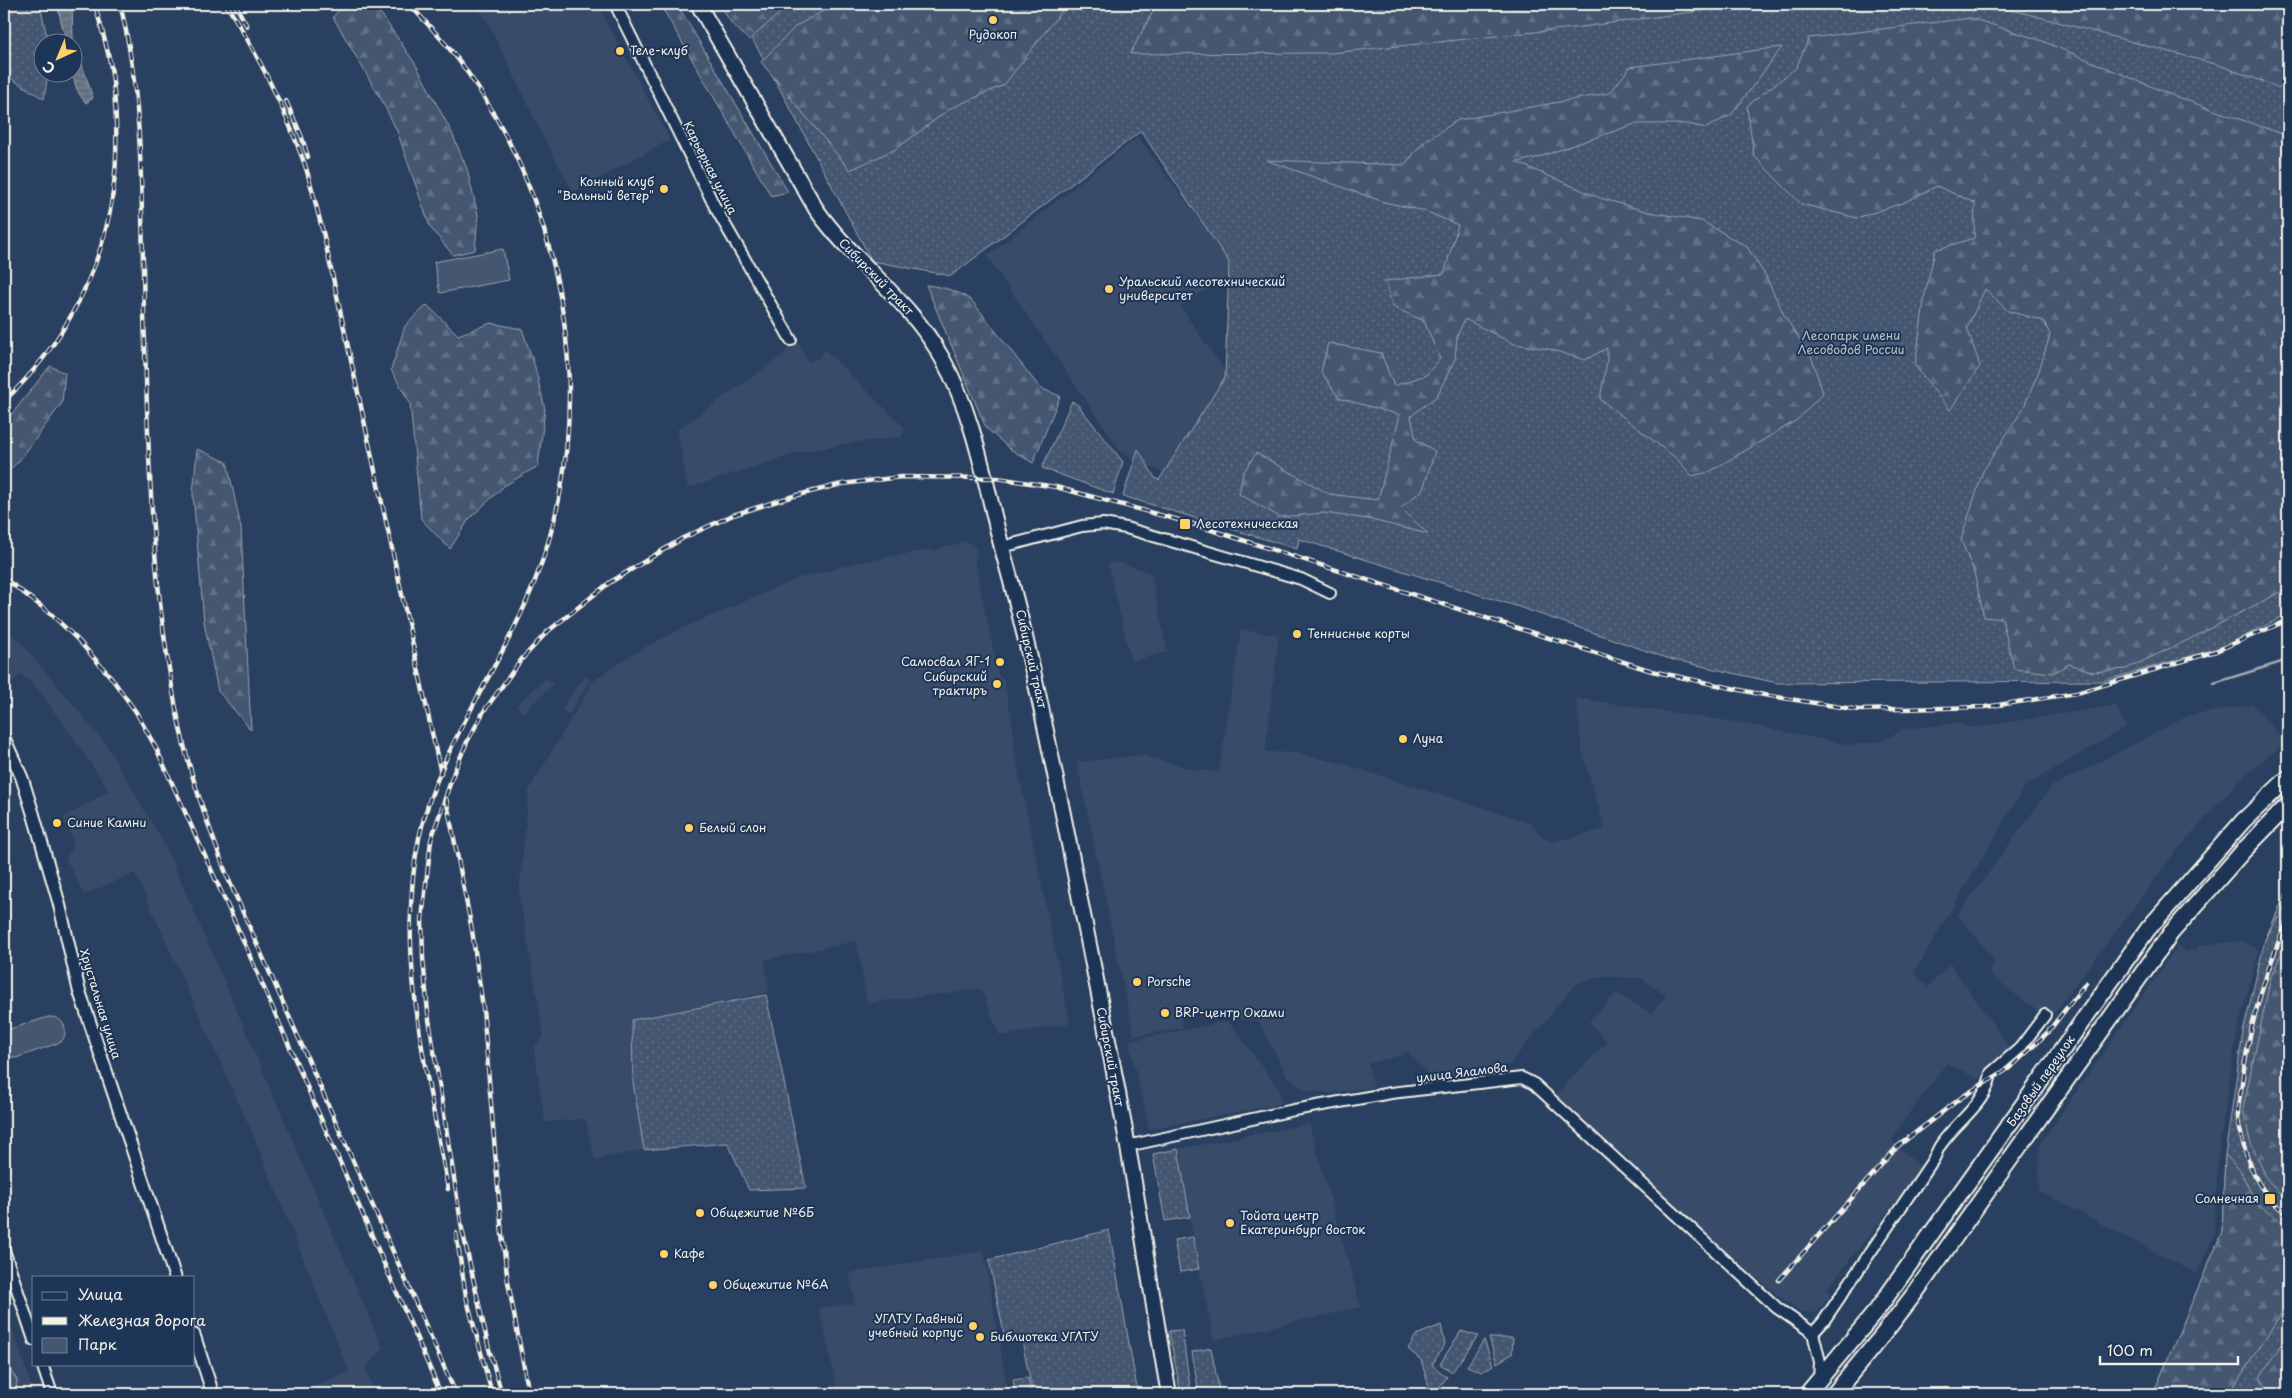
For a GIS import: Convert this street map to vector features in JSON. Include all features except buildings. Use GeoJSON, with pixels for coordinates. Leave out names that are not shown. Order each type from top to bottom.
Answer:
{"type":"FeatureCollection","features":[{"type":"Feature","properties":{"kind":"main road","name":"Сибирский тракт"},"geometry":{"type":"LineString","coordinates":[[698,4],[816,209],[856,257],[912,312],[942,358],[966,411],[1019,606],[1048,739],[1127,1146],[1169,1394]]}},
{"type":"Feature","properties":{"kind":"main road","name":"Базовый переулок"},"geometry":{"type":"LineString","coordinates":[[1807,1394],[1877,1310],[2148,930],[2243,821],[2288,778]]}},
{"type":"Feature","properties":{"kind":"main road","name":"Базовый переулок"},"geometry":{"type":"LineString","coordinates":[[1834,1394],[1886,1332],[1915,1293],[2171,932],[2244,850],[2288,805]]}},
{"type":"Feature","properties":{"kind":"main road"},"geometry":{"type":"LineString","coordinates":[[1899,1280],[1909,1283],[1915,1293]]}},
{"type":"Feature","properties":{"kind":"street","name":"Карьерная улица"},"geometry":{"type":"LineString","coordinates":[[615,4],[715,207],[791,340]]}},
{"type":"Feature","properties":{"kind":"street"},"geometry":{"type":"LineString","coordinates":[[1002,547],[1082,526],[1103,524],[1126,528],[1301,579],[1330,593]]}},
{"type":"Feature","properties":{"kind":"street","name":"Хрустальная улица"},"geometry":{"type":"LineString","coordinates":[[4,738],[22,778],[59,903],[79,990],[175,1276]]}},
{"type":"Feature","properties":{"kind":"street"},"geometry":{"type":"LineString","coordinates":[[1819,1380],[1820,1362],[1813,1333],[1823,1322],[1933,1160],[1941,1143],[1977,1105],[1990,1081],[1991,1073],[2020,1048],[2045,1015]]}},
{"type":"Feature","properties":{"kind":"street","name":"улица Яламова"},"geometry":{"type":"LineString","coordinates":[[1127,1146],[1294,1110],[1391,1093],[1522,1078],[1534,1084],[1777,1308],[1813,1333]]}},
{"type":"Feature","properties":{"kind":"street"},"geometry":{"type":"LineString","coordinates":[[4,1250],[32,1334]]}},
{"type":"Feature","properties":{"kind":"street"},"geometry":{"type":"LineString","coordinates":[[195,1338],[213,1394]]}},
{"type":"Feature","properties":{"kind":"street"},"geometry":{"type":"LineString","coordinates":[[43,1366],[52,1394]]}},
{"type":"Feature","properties":{"kind":"shaded area"},"geometry":{"type":"Polygon","coordinates":[[[57,4],[72,4],[73,32],[64,32],[57,4]]]}},
{"type":"Feature","properties":{"kind":"shaded area"},"geometry":{"type":"Polygon","coordinates":[[[470,4],[597,4],[670,140],[573,192],[544,138],[486,18],[470,4]]]}},
{"type":"Feature","properties":{"kind":"shaded area"},"geometry":{"type":"Polygon","coordinates":[[[82,64],[93,98],[86,103],[75,82],[82,82],[82,64]]]}},
{"type":"Feature","properties":{"kind":"shaded area","name":"Уральский лесотехнический университет"},"geometry":{"type":"Polygon","coordinates":[[[1138,137],[1237,271],[1180,306],[1226,373],[1167,475],[1122,453],[987,256],[1138,137]]]}},
{"type":"Feature","properties":{"kind":"shaded area"},"geometry":{"type":"Polygon","coordinates":[[[796,337],[808,362],[818,359],[825,350],[905,428],[901,437],[851,443],[797,453],[688,488],[677,430],[784,354],[788,347],[787,341],[796,337]]]}},
{"type":"Feature","properties":{"kind":"shaded area"},"geometry":{"type":"Polygon","coordinates":[[[963,541],[973,544],[977,553],[975,562],[999,678],[1003,678],[1013,727],[1015,755],[1070,1023],[1000,1036],[981,989],[867,1003],[857,941],[765,960],[769,992],[632,1020],[633,1082],[644,1150],[595,1159],[585,1119],[545,1122],[534,1048],[544,1036],[519,894],[529,790],[593,681],[632,654],[685,627],[796,579],[856,563],[934,549],[935,551],[944,546],[954,546],[963,541]]]}},
{"type":"Feature","properties":{"kind":"shaded area"},"geometry":{"type":"Polygon","coordinates":[[[1118,562],[1151,573],[1167,652],[1131,661],[1108,564],[1118,562]]]}},
{"type":"Feature","properties":{"kind":"shaded area"},"geometry":{"type":"Polygon","coordinates":[[[4,628],[19,640],[106,744],[166,847],[383,1349],[365,1368],[374,1389],[364,1394],[297,1394],[349,1372],[254,1137],[135,873],[84,895],[66,859],[74,844],[63,818],[109,791],[36,687],[21,674],[4,689],[4,628]]]}},
{"type":"Feature","properties":{"kind":"shaded area"},"geometry":{"type":"Polygon","coordinates":[[[1241,630],[1279,635],[1265,752],[1298,753],[1346,765],[1531,823],[1539,834],[1552,842],[1605,829],[1582,751],[1576,698],[1748,724],[1849,745],[1883,741],[1903,729],[1957,723],[1971,728],[2116,705],[2126,727],[2025,786],[1914,973],[1928,987],[1950,964],[2010,1048],[1978,1079],[1947,1063],[1901,1124],[1892,1141],[1922,1168],[1827,1289],[1831,1294],[1816,1313],[1800,1312],[1718,1248],[1635,1169],[1627,1157],[1612,1147],[1556,1094],[1607,1042],[1589,1022],[1616,993],[1651,1013],[1666,996],[1641,978],[1601,977],[1576,984],[1509,1065],[1433,1080],[1408,1051],[1399,1056],[1368,1064],[1374,1087],[1330,1093],[1306,1091],[1287,1076],[1259,1022],[1182,1009],[1177,1003],[1183,1028],[1134,1036],[1077,762],[1143,755],[1192,769],[1219,772],[1241,630]]]}},
{"type":"Feature","properties":{"kind":"shaded area"},"geometry":{"type":"Polygon","coordinates":[[[586,676],[590,680],[569,715],[562,710],[573,690],[586,676]]]}},
{"type":"Feature","properties":{"kind":"shaded area"},"geometry":{"type":"Polygon","coordinates":[[[546,678],[553,685],[523,713],[516,705],[546,678]]]}},
{"type":"Feature","properties":{"kind":"shaded area"},"geometry":{"type":"Polygon","coordinates":[[[2253,704],[2285,743],[2237,782],[2177,850],[2049,1020],[1989,974],[1995,961],[1958,915],[2051,787],[2188,716],[2253,704]]]}},
{"type":"Feature","properties":{"kind":"shaded area"},"geometry":{"type":"Polygon","coordinates":[[[2241,941],[2259,950],[2237,1033],[2218,1155],[2214,1235],[2197,1274],[2039,1191],[2040,1144],[2178,945],[2185,950],[2184,952],[2188,952],[2197,948],[2198,945],[2241,941]]]}},
{"type":"Feature","properties":{"kind":"shaded area"},"geometry":{"type":"Polygon","coordinates":[[[1228,1021],[1280,1091],[1281,1104],[1149,1129],[1129,1041],[1228,1021]]]}},
{"type":"Feature","properties":{"kind":"shaded area"},"geometry":{"type":"Polygon","coordinates":[[[1309,1124],[1361,1307],[1214,1340],[1199,1269],[1178,1149],[1309,1124]]]}},
{"type":"Feature","properties":{"kind":"shaded area"},"geometry":{"type":"Polygon","coordinates":[[[984,1251],[1008,1394],[838,1394],[819,1308],[855,1303],[849,1273],[984,1251]]]}},
{"type":"Feature","properties":{"kind":"shaded area"},"geometry":{"type":"Polygon","coordinates":[[[4,1303],[34,1394],[4,1394],[4,1303]]]}},
{"type":"Feature","properties":{"kind":"green space"},"geometry":{"type":"Polygon","coordinates":[[[4,4],[40,4],[46,32],[32,32],[32,82],[47,82],[44,99],[4,74],[4,4]]]}},
{"type":"Feature","properties":{"kind":"green space"},"geometry":{"type":"Polygon","coordinates":[[[344,4],[355,4],[381,14],[416,65],[452,133],[467,169],[478,215],[475,250],[453,255],[430,227],[397,131],[382,101],[333,17],[344,4]]]}},
{"type":"Feature","properties":{"kind":"green space"},"geometry":{"type":"Polygon","coordinates":[[[660,4],[677,4],[788,192],[771,196],[660,4]]]}},
{"type":"Feature","properties":{"kind":"green space"},"geometry":{"type":"Polygon","coordinates":[[[719,4],[776,4],[780,13],[749,40],[732,24],[719,4]]]}},
{"type":"Feature","properties":{"kind":"green space","name":"Лесопарк имени Лесоводов России"},"geometry":{"type":"Polygon","coordinates":[[[732,4],[2288,4],[2288,614],[2225,646],[2103,681],[1777,683],[1670,659],[1519,607],[1299,539],[1297,549],[1123,496],[1138,449],[1155,478],[1159,480],[1225,377],[1229,262],[1141,131],[951,276],[872,261],[732,4]]]}},
{"type":"Feature","properties":{"kind":"green space"},"geometry":{"type":"Polygon","coordinates":[[[836,4],[1067,4],[1004,85],[951,108],[896,149],[850,170],[761,62],[796,26],[836,4]]]}},
{"type":"Feature","properties":{"kind":"green space"},"geometry":{"type":"Polygon","coordinates":[[[1157,4],[1751,4],[1574,28],[1331,53],[1130,54],[1157,4]]]}},
{"type":"Feature","properties":{"kind":"green space"},"geometry":{"type":"Polygon","coordinates":[[[1990,4],[2288,4],[2288,91],[2219,65],[1990,4]]]}},
{"type":"Feature","properties":{"kind":"green space"},"geometry":{"type":"Polygon","coordinates":[[[1971,18],[2040,40],[2174,96],[2288,136],[2288,588],[2190,639],[2126,669],[2093,672],[2069,664],[2053,673],[2014,669],[2002,619],[1984,617],[1974,572],[1961,540],[1983,471],[2023,409],[2039,371],[2050,335],[2044,321],[2008,311],[1985,289],[1967,328],[1980,366],[1950,410],[1915,366],[1925,294],[1935,250],[1974,238],[1975,203],[1937,186],[1905,202],[1857,218],[1801,204],[1754,156],[1747,106],[1796,68],[1809,38],[1971,18]]]}},
{"type":"Feature","properties":{"kind":"green space"},"geometry":{"type":"Polygon","coordinates":[[[1782,47],[1732,114],[1706,128],[1688,124],[1635,124],[1536,158],[1516,162],[1600,198],[1649,212],[1702,221],[1747,247],[1765,275],[1785,317],[1811,356],[1823,393],[1797,420],[1709,472],[1692,476],[1677,459],[1600,399],[1607,361],[1607,348],[1585,360],[1549,349],[1514,344],[1465,319],[1457,336],[1455,359],[1437,396],[1411,416],[1416,440],[1435,451],[1423,489],[1401,508],[1428,534],[1368,519],[1324,513],[1280,517],[1239,494],[1243,473],[1256,453],[1329,494],[1378,500],[1400,415],[1339,398],[1321,372],[1328,343],[1381,353],[1394,386],[1426,375],[1440,359],[1424,321],[1393,307],[1385,281],[1444,274],[1458,225],[1425,211],[1384,202],[1266,160],[1404,165],[1424,142],[1458,120],[1610,93],[1630,67],[1782,47]]]}},
{"type":"Feature","properties":{"kind":"green space"},"geometry":{"type":"Polygon","coordinates":[[[503,249],[509,280],[440,293],[434,262],[503,249]]]}},
{"type":"Feature","properties":{"kind":"green space"},"geometry":{"type":"Polygon","coordinates":[[[926,285],[951,290],[973,302],[1040,388],[1060,396],[1033,463],[1010,449],[986,428],[926,285]]]}},
{"type":"Feature","properties":{"kind":"green space"},"geometry":{"type":"Polygon","coordinates":[[[427,305],[458,335],[491,323],[522,329],[535,367],[545,409],[538,466],[504,486],[469,519],[450,549],[421,519],[410,403],[391,370],[405,326],[427,305]]]}},
{"type":"Feature","properties":{"kind":"green space"},"geometry":{"type":"Polygon","coordinates":[[[50,366],[65,373],[62,403],[19,461],[4,475],[4,424],[50,366]]]}},
{"type":"Feature","properties":{"kind":"green space"},"geometry":{"type":"Polygon","coordinates":[[[1072,401],[1078,405],[1123,462],[1113,494],[1042,468],[1072,401]]]}},
{"type":"Feature","properties":{"kind":"green space"},"geometry":{"type":"Polygon","coordinates":[[[197,449],[227,462],[241,528],[251,730],[218,691],[204,622],[193,494],[197,449]]]}},
{"type":"Feature","properties":{"kind":"green space"},"geometry":{"type":"Polygon","coordinates":[[[2288,888],[2288,1394],[2153,1394],[2222,1232],[2225,1155],[2243,1032],[2265,940],[2288,888]]]}},
{"type":"Feature","properties":{"kind":"green space"},"geometry":{"type":"Polygon","coordinates":[[[2288,888],[2288,901],[2265,940],[2287,891],[2288,888]]]}},
{"type":"Feature","properties":{"kind":"green space"},"geometry":{"type":"Polygon","coordinates":[[[2288,938],[2288,1204],[2267,1179],[2250,1141],[2243,1109],[2271,977],[2288,938]]]}},
{"type":"Feature","properties":{"kind":"green space"},"geometry":{"type":"Polygon","coordinates":[[[766,995],[806,1188],[749,1190],[728,1143],[644,1150],[633,1082],[632,1020],[766,995]]]}},
{"type":"Feature","properties":{"kind":"green space"},"geometry":{"type":"Polygon","coordinates":[[[48,1017],[58,1019],[64,1025],[65,1033],[61,1042],[16,1058],[4,1055],[4,1031],[48,1017]]]}},
{"type":"Feature","properties":{"kind":"green space"},"geometry":{"type":"Polygon","coordinates":[[[1178,1149],[1190,1217],[1165,1221],[1153,1154],[1178,1149]]]}},
{"type":"Feature","properties":{"kind":"green space"},"geometry":{"type":"Polygon","coordinates":[[[2225,1155],[2240,1170],[2256,1203],[2288,1228],[2288,1303],[2229,1394],[2153,1394],[2222,1232],[2225,1155]]]}},
{"type":"Feature","properties":{"kind":"green space"},"geometry":{"type":"Polygon","coordinates":[[[1109,1230],[1138,1394],[1033,1394],[1021,1336],[1005,1339],[989,1260],[1109,1230]]]}},
{"type":"Feature","properties":{"kind":"green space"},"geometry":{"type":"Polygon","coordinates":[[[1193,1237],[1199,1269],[1180,1272],[1174,1240],[1193,1237]]]}},
{"type":"Feature","properties":{"kind":"green space"},"geometry":{"type":"Polygon","coordinates":[[[1441,1325],[1445,1344],[1432,1365],[1447,1377],[1434,1394],[1431,1394],[1421,1360],[1408,1349],[1416,1335],[1441,1325]]]}},
{"type":"Feature","properties":{"kind":"green space"},"geometry":{"type":"Polygon","coordinates":[[[1182,1330],[1191,1394],[1181,1394],[1169,1331],[1182,1330]]]}},
{"type":"Feature","properties":{"kind":"green space"},"geometry":{"type":"Polygon","coordinates":[[[1461,1331],[1478,1336],[1452,1372],[1440,1364],[1461,1331]]]}},
{"type":"Feature","properties":{"kind":"green space"},"geometry":{"type":"Polygon","coordinates":[[[2288,1334],[2288,1394],[2270,1394],[2260,1377],[2288,1334]]]}},
{"type":"Feature","properties":{"kind":"green space"},"geometry":{"type":"Polygon","coordinates":[[[1489,1338],[1513,1338],[1512,1354],[1497,1363],[1489,1338]]]}},
{"type":"Feature","properties":{"kind":"green space"},"geometry":{"type":"Polygon","coordinates":[[[1484,1340],[1493,1365],[1482,1372],[1467,1366],[1484,1340]]]}},
{"type":"Feature","properties":{"kind":"green space"},"geometry":{"type":"Polygon","coordinates":[[[1211,1348],[1220,1394],[1199,1394],[1192,1352],[1211,1348]]]}},
{"type":"Feature","properties":{"kind":"green space"},"geometry":{"type":"Polygon","coordinates":[[[4,1367],[10,1370],[17,1380],[16,1394],[4,1394],[4,1367]]]}},
{"type":"Feature","properties":{"kind":"green space"},"geometry":{"type":"Polygon","coordinates":[[[1028,1378],[1031,1394],[1016,1394],[1013,1380],[1028,1378]]]}},
{"type":"Feature","properties":{"kind":"waterway"},"geometry":{"type":"LineString","coordinates":[[2214,683],[2288,660]]}},
{"type":"Feature","properties":{"kind":"railway"},"geometry":{"type":"LineString","coordinates":[[4,401],[25,380],[61,332],[89,278],[100,250],[108,221],[116,164],[115,109],[110,62],[95,4]]}},
{"type":"Feature","properties":{"kind":"railway"},"geometry":{"type":"LineString","coordinates":[[120,4],[134,80],[138,119],[142,196],[147,417],[157,574],[170,677],[184,747],[201,803],[227,876],[456,1394]]}},
{"type":"Feature","properties":{"kind":"railway"},"geometry":{"type":"LineString","coordinates":[[226,4],[260,62],[280,103],[310,182],[323,232],[441,774]]}},
{"type":"Feature","properties":{"kind":"railway"},"geometry":{"type":"LineString","coordinates":[[235,4],[247,26]]}},
{"type":"Feature","properties":{"kind":"railway"},"geometry":{"type":"LineString","coordinates":[[409,4],[449,48],[470,76],[504,132],[531,192],[551,255],[564,319],[569,385],[566,451],[555,515],[536,578],[507,643],[441,770],[428,803],[419,838],[413,882],[412,970],[424,1058],[448,1189]]}},
{"type":"Feature","properties":{"kind":"railway"},"geometry":{"type":"LineString","coordinates":[[286,101],[301,135],[308,157]]}},
{"type":"Feature","properties":{"kind":"railway"},"geometry":{"type":"LineString","coordinates":[[502,1394],[489,1349],[462,1229],[428,1013],[422,919],[431,840],[454,772],[467,742],[484,711],[521,660],[547,632],[609,583],[683,538],[733,515],[790,497],[842,484],[901,477],[997,478],[1056,487],[1186,522],[1652,671],[1764,695],[1859,710],[1985,707],[2077,693],[2216,651],[2288,620]]}},
{"type":"Feature","properties":{"kind":"railway"},"geometry":{"type":"LineString","coordinates":[[4,578],[50,613],[78,640],[110,676],[136,712],[157,750],[243,940],[441,1394]]}},
{"type":"Feature","properties":{"kind":"railway"},"geometry":{"type":"LineString","coordinates":[[446,798],[472,930],[483,1008],[502,1235],[508,1282],[529,1394]]}},
{"type":"Feature","properties":{"kind":"railway"},"geometry":{"type":"LineString","coordinates":[[2288,919],[2259,999],[2245,1062],[2238,1113],[2242,1139],[2253,1172],[2264,1191],[2288,1215]]}},
{"type":"Feature","properties":{"kind":"railway"},"geometry":{"type":"LineString","coordinates":[[1779,1280],[1898,1146],[1962,1097],[2011,1067],[2048,1032],[2086,983]]}},
{"type":"Feature","properties":{"kind":"railway"},"geometry":{"type":"LineString","coordinates":[[456,1233],[466,1296],[492,1394]]}},
{"type":"Feature","properties":{"kind":"place","name":"Рудокоп"},"geometry":{"type":"Point","coordinates":[993,20]}},
{"type":"Feature","properties":{"kind":"place","name":"Теле-клуб"},"geometry":{"type":"Point","coordinates":[620,51]}},
{"type":"Feature","properties":{"kind":"place","name":"Конный клуб \"Вольный ветер\""},"geometry":{"type":"Point","coordinates":[664,189]}},
{"type":"Feature","properties":{"kind":"place","name":"Уральский лесотехнический университет"},"geometry":{"type":"Point","coordinates":[1109,289]}},
{"type":"Feature","properties":{"kind":"place","name":"Лесотехническая"},"geometry":{"type":"Point","coordinates":[1185,524]}},
{"type":"Feature","properties":{"kind":"place","name":"Теннисные корты"},"geometry":{"type":"Point","coordinates":[1297,634]}},
{"type":"Feature","properties":{"kind":"place","name":"Самосвал ЯГ-1"},"geometry":{"type":"Point","coordinates":[1000,662]}},
{"type":"Feature","properties":{"kind":"place","name":"Сибирский трактиръ"},"geometry":{"type":"Point","coordinates":[997,684]}},
{"type":"Feature","properties":{"kind":"place","name":"Луна"},"geometry":{"type":"Point","coordinates":[1403,739]}},
{"type":"Feature","properties":{"kind":"place","name":"Синие Камни"},"geometry":{"type":"Point","coordinates":[57,823]}},
{"type":"Feature","properties":{"kind":"place","name":"Белый слон"},"geometry":{"type":"Point","coordinates":[689,828]}},
{"type":"Feature","properties":{"kind":"place","name":"Porsche"},"geometry":{"type":"Point","coordinates":[1137,982]}},
{"type":"Feature","properties":{"kind":"place","name":"BRP-центр Оками"},"geometry":{"type":"Point","coordinates":[1165,1013]}},
{"type":"Feature","properties":{"kind":"place","name":"Солнечная"},"geometry":{"type":"Point","coordinates":[2270,1199]}},
{"type":"Feature","properties":{"kind":"place","name":"Общежитие №6Б"},"geometry":{"type":"Point","coordinates":[700,1213]}},
{"type":"Feature","properties":{"kind":"place","name":"Тойота центр Екатеринбург восток"},"geometry":{"type":"Point","coordinates":[1230,1223]}},
{"type":"Feature","properties":{"kind":"place","name":"Кафе"},"geometry":{"type":"Point","coordinates":[664,1254]}},
{"type":"Feature","properties":{"kind":"place","name":"Общежитие №6А"},"geometry":{"type":"Point","coordinates":[713,1285]}},
{"type":"Feature","properties":{"kind":"place","name":"УГЛТУ Главный учебный корпус"},"geometry":{"type":"Point","coordinates":[973,1326]}},
{"type":"Feature","properties":{"kind":"place","name":"Библиотека УГЛТУ"},"geometry":{"type":"Point","coordinates":[980,1337]}}]}
